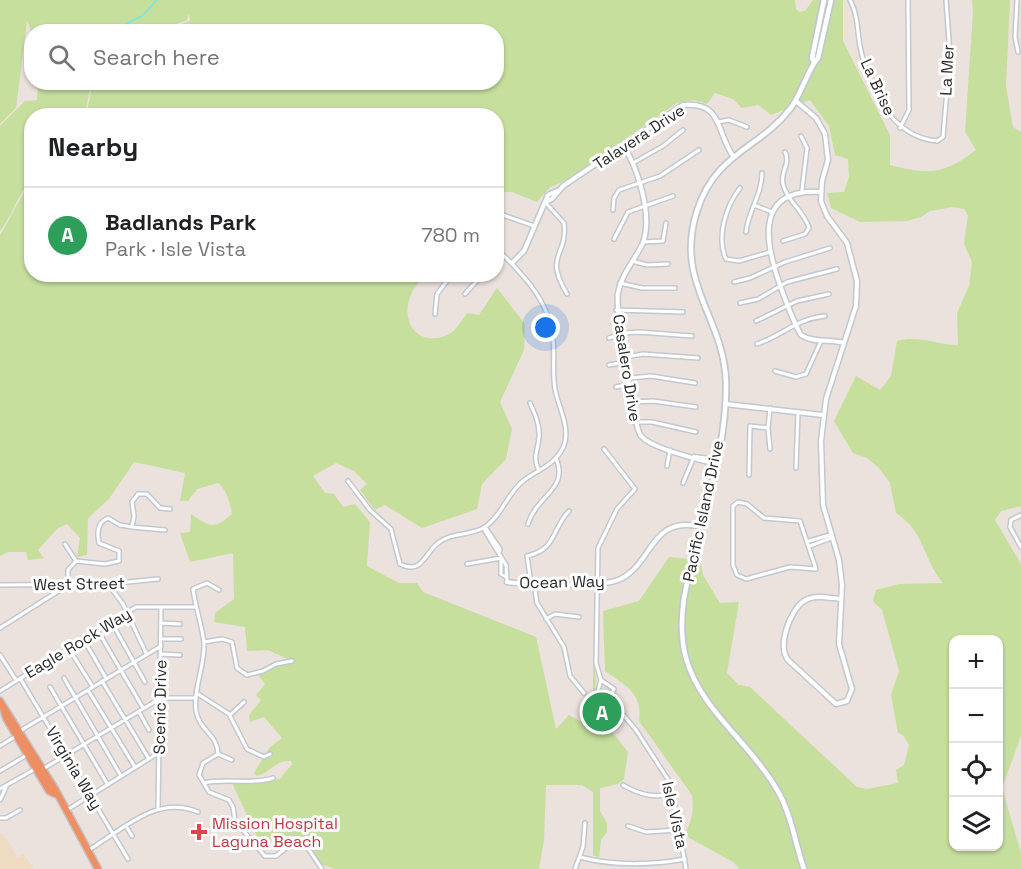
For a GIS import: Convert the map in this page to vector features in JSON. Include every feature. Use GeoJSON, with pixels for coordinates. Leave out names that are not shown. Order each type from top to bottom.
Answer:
{"type":"FeatureCollection","features":[{"type":"Feature","properties":{"kind":"highway"},"geometry":{"type":"LineString","coordinates":[[1,703],[5,715],[66,811],[98,869]]}},
{"type":"Feature","properties":{"kind":"highway"},"geometry":{"type":"LineString","coordinates":[[1,703],[25,751],[41,771]]}},
{"type":"Feature","properties":{"kind":"main road","name":"Pacific Island Drive"},"geometry":{"type":"LineString","coordinates":[[814,62],[812,58],[824,0]]}},
{"type":"Feature","properties":{"kind":"main road","name":"Pacific Island Drive"},"geometry":{"type":"LineString","coordinates":[[804,869],[776,788],[703,695],[686,658],[682,611],[717,462],[726,382],[723,355],[696,287],[690,246],[697,212],[705,191],[733,156],[775,124],[796,101],[818,58],[831,0]]}},
{"type":"Feature","properties":{"kind":"street","name":"La Brise"},"geometry":{"type":"LineString","coordinates":[[850,0],[854,7],[867,70],[886,110],[900,128],[919,138],[942,140]]}},
{"type":"Feature","properties":{"kind":"street"},"geometry":{"type":"LineString","coordinates":[[900,128],[909,110],[908,0]]}},
{"type":"Feature","properties":{"kind":"street","name":"La Mer"},"geometry":{"type":"LineString","coordinates":[[942,140],[950,55],[946,0]]}},
{"type":"Feature","properties":{"kind":"street"},"geometry":{"type":"LineString","coordinates":[[1017,0],[1015,38],[1018,52]]}},
{"type":"Feature","properties":{"kind":"street"},"geometry":{"type":"LineString","coordinates":[[796,101],[816,118],[825,134],[828,160],[821,192],[823,208],[843,236],[856,269],[856,306],[823,415],[822,485],[831,537],[841,573],[841,599],[839,644],[852,689],[847,701],[836,704],[825,697],[786,657],[782,649],[783,638],[794,612],[804,600],[819,597],[841,599]]}},
{"type":"Feature","properties":{"kind":"street","name":"Talavera Drive"},"geometry":{"type":"LineString","coordinates":[[512,263],[524,251],[548,195],[558,191],[683,105],[706,108],[718,122]]}},
{"type":"Feature","properties":{"kind":"street"},"geometry":{"type":"LineString","coordinates":[[733,156],[718,122],[729,120],[747,127]]}},
{"type":"Feature","properties":{"kind":"street"},"geometry":{"type":"LineString","coordinates":[[631,164],[663,146],[683,130]]}},
{"type":"Feature","properties":{"kind":"street"},"geometry":{"type":"LineString","coordinates":[[801,136],[807,148],[802,190]]}},
{"type":"Feature","properties":{"kind":"street","name":"Casalero Drive"},"geometry":{"type":"LineString","coordinates":[[623,145],[639,184],[645,205],[647,225],[644,242],[620,283],[616,310],[630,378],[634,422],[643,438],[670,450],[717,462]]}},
{"type":"Feature","properties":{"kind":"street"},"geometry":{"type":"LineString","coordinates":[[613,210],[614,198],[619,190],[660,176],[699,150]]}},
{"type":"Feature","properties":{"kind":"street"},"geometry":{"type":"LineString","coordinates":[[783,241],[805,234],[809,228],[782,180],[788,161],[785,152]]}},
{"type":"Feature","properties":{"kind":"street"},"geometry":{"type":"LineString","coordinates":[[746,232],[748,216],[762,188],[762,173]]}},
{"type":"Feature","properties":{"kind":"street"},"geometry":{"type":"LineString","coordinates":[[740,188],[729,209],[723,233],[726,260],[739,261],[770,252]]}},
{"type":"Feature","properties":{"kind":"street"},"geometry":{"type":"LineString","coordinates":[[821,192],[802,190],[789,194],[772,212],[768,225],[770,252],[780,286],[795,323],[806,338],[844,343]]}},
{"type":"Feature","properties":{"kind":"street"},"geometry":{"type":"LineString","coordinates":[[614,239],[627,212],[673,196]]}},
{"type":"Feature","properties":{"kind":"street"},"geometry":{"type":"LineString","coordinates":[[545,202],[564,224],[564,237],[555,267],[556,276],[567,294]]}},
{"type":"Feature","properties":{"kind":"street"},"geometry":{"type":"LineString","coordinates":[[754,205],[772,212]]}},
{"type":"Feature","properties":{"kind":"street"},"geometry":{"type":"LineString","coordinates":[[504,215],[536,226]]}},
{"type":"Feature","properties":{"kind":"street"},"geometry":{"type":"LineString","coordinates":[[644,242],[663,241],[666,223]]}},
{"type":"Feature","properties":{"kind":"street"},"geometry":{"type":"LineString","coordinates":[[734,282],[830,249]]}},
{"type":"Feature","properties":{"kind":"street"},"geometry":{"type":"LineString","coordinates":[[348,481],[370,510],[391,529],[397,558],[407,567],[420,566],[438,543],[485,527],[496,517],[522,482],[556,458],[565,442],[566,429],[554,383],[553,338],[549,315],[541,300],[504,256]]}},
{"type":"Feature","properties":{"kind":"street"},"geometry":{"type":"LineString","coordinates":[[633,261],[647,266],[668,264]]}},
{"type":"Feature","properties":{"kind":"street"},"geometry":{"type":"LineString","coordinates":[[740,303],[758,299],[780,286],[837,269]]}},
{"type":"Feature","properties":{"kind":"street"},"geometry":{"type":"LineString","coordinates":[[435,314],[437,294],[446,282]]}},
{"type":"Feature","properties":{"kind":"street"},"geometry":{"type":"LineString","coordinates":[[465,294],[476,282]]}},
{"type":"Feature","properties":{"kind":"street"},"geometry":{"type":"LineString","coordinates":[[620,283],[642,288],[675,288]]}},
{"type":"Feature","properties":{"kind":"street"},"geometry":{"type":"LineString","coordinates":[[756,321],[788,305],[829,294]]}},
{"type":"Feature","properties":{"kind":"street"},"geometry":{"type":"LineString","coordinates":[[616,310],[683,312]]}},
{"type":"Feature","properties":{"kind":"street"},"geometry":{"type":"LineString","coordinates":[[757,344],[777,337],[795,323],[825,316]]}},
{"type":"Feature","properties":{"kind":"street"},"geometry":{"type":"LineString","coordinates":[[609,338],[639,332],[692,336]]}},
{"type":"Feature","properties":{"kind":"street"},"geometry":{"type":"LineString","coordinates":[[775,371],[796,377],[806,374],[821,339]]}},
{"type":"Feature","properties":{"kind":"street"},"geometry":{"type":"LineString","coordinates":[[609,365],[642,354],[698,358]]}},
{"type":"Feature","properties":{"kind":"street"},"geometry":{"type":"LineString","coordinates":[[630,378],[651,376],[695,383]]}},
{"type":"Feature","properties":{"kind":"street"},"geometry":{"type":"LineString","coordinates":[[616,387],[630,384]]}},
{"type":"Feature","properties":{"kind":"street"},"geometry":{"type":"LineString","coordinates":[[632,402],[653,400],[696,407]]}},
{"type":"Feature","properties":{"kind":"street"},"geometry":{"type":"LineString","coordinates":[[530,403],[539,428],[539,442],[534,457],[539,471]]}},
{"type":"Feature","properties":{"kind":"street"},"geometry":{"type":"LineString","coordinates":[[724,404],[823,415]]}},
{"type":"Feature","properties":{"kind":"street"},"geometry":{"type":"LineString","coordinates":[[770,408],[768,428],[770,448]]}},
{"type":"Feature","properties":{"kind":"street"},"geometry":{"type":"LineString","coordinates":[[796,468],[798,412]]}},
{"type":"Feature","properties":{"kind":"street"},"geometry":{"type":"LineString","coordinates":[[634,422],[652,422],[696,432]]}},
{"type":"Feature","properties":{"kind":"street"},"geometry":{"type":"LineString","coordinates":[[749,476],[750,426],[768,428]]}},
{"type":"Feature","properties":{"kind":"street","name":"Isle Vista"},"geometry":{"type":"LineString","coordinates":[[604,449],[635,489],[617,509],[598,548],[596,663],[601,680],[598,691],[600,698],[613,702],[654,755],[667,776],[673,794],[687,869]]}},
{"type":"Feature","properties":{"kind":"street"},"geometry":{"type":"LineString","coordinates":[[667,466],[670,450]]}},
{"type":"Feature","properties":{"kind":"street"},"geometry":{"type":"LineString","coordinates":[[683,483],[693,457]]}},
{"type":"Feature","properties":{"kind":"street"},"geometry":{"type":"LineString","coordinates":[[528,524],[533,508],[560,479],[561,471],[556,458]]}},
{"type":"Feature","properties":{"kind":"street"},"geometry":{"type":"LineString","coordinates":[[132,527],[135,516],[132,502],[138,494],[147,494],[160,508],[170,509]]}},
{"type":"Feature","properties":{"kind":"street"},"geometry":{"type":"LineString","coordinates":[[738,502],[747,504],[764,518],[800,521],[809,543],[816,569],[790,567],[746,579],[737,575],[733,565],[733,507],[738,502]]}},
{"type":"Feature","properties":{"kind":"street"},"geometry":{"type":"LineString","coordinates":[[569,511],[558,522],[548,546],[527,556],[537,603],[546,619],[556,630],[564,647],[570,676],[584,693]]}},
{"type":"Feature","properties":{"kind":"street"},"geometry":{"type":"LineString","coordinates":[[1021,515],[1011,520],[1010,527],[1021,547]]}},
{"type":"Feature","properties":{"kind":"street"},"geometry":{"type":"LineString","coordinates":[[76,561],[105,564],[118,562],[119,551],[99,543],[100,524],[110,518],[120,525],[165,530]]}},
{"type":"Feature","properties":{"kind":"street","name":"Ocean Way"},"geometry":{"type":"LineString","coordinates":[[506,580],[532,583],[614,581],[627,575],[664,531],[680,525],[702,527]]}},
{"type":"Feature","properties":{"kind":"street"},"geometry":{"type":"LineString","coordinates":[[485,527],[484,531],[500,556],[501,574],[506,580]]}},
{"type":"Feature","properties":{"kind":"street"},"geometry":{"type":"LineString","coordinates":[[809,543],[831,537]]}},
{"type":"Feature","properties":{"kind":"street"},"geometry":{"type":"LineString","coordinates":[[65,544],[76,561]]}},
{"type":"Feature","properties":{"kind":"street"},"geometry":{"type":"LineString","coordinates":[[467,564],[500,556]]}},
{"type":"Feature","properties":{"kind":"street"},"geometry":{"type":"LineString","coordinates":[[0,628],[68,585],[68,570],[76,561]]}},
{"type":"Feature","properties":{"kind":"street","name":"West Street"},"geometry":{"type":"LineString","coordinates":[[0,585],[108,584],[158,579]]}},
{"type":"Feature","properties":{"kind":"street"},"geometry":{"type":"LineString","coordinates":[[218,754],[216,741],[200,726],[196,696],[204,642],[194,586],[207,583],[219,590]]}},
{"type":"Feature","properties":{"kind":"street"},"geometry":{"type":"LineString","coordinates":[[108,584],[123,604],[147,653]]}},
{"type":"Feature","properties":{"kind":"street","name":"Eagle Rock Way"},"geometry":{"type":"LineString","coordinates":[[0,691],[136,607],[196,607]]}},
{"type":"Feature","properties":{"kind":"street","name":"Scenic Drive"},"geometry":{"type":"LineString","coordinates":[[158,807],[161,607]]}},
{"type":"Feature","properties":{"kind":"street"},"geometry":{"type":"LineString","coordinates":[[546,619],[555,614],[579,617]]}},
{"type":"Feature","properties":{"kind":"street"},"geometry":{"type":"LineString","coordinates":[[112,623],[146,682]]}},
{"type":"Feature","properties":{"kind":"street"},"geometry":{"type":"LineString","coordinates":[[161,623],[180,624]]}},
{"type":"Feature","properties":{"kind":"street"},"geometry":{"type":"LineString","coordinates":[[98,631],[144,708]]}},
{"type":"Feature","properties":{"kind":"street"},"geometry":{"type":"LineString","coordinates":[[161,639],[181,639]]}},
{"type":"Feature","properties":{"kind":"street"},"geometry":{"type":"LineString","coordinates":[[204,642],[222,639],[232,642],[237,668],[247,675],[263,671],[276,664],[292,662]]}},
{"type":"Feature","properties":{"kind":"street"},"geometry":{"type":"LineString","coordinates":[[84,640],[106,678]]}},
{"type":"Feature","properties":{"kind":"street"},"geometry":{"type":"LineString","coordinates":[[0,746],[106,678],[161,646]]}},
{"type":"Feature","properties":{"kind":"street"},"geometry":{"type":"LineString","coordinates":[[69,649],[93,687]]}},
{"type":"Feature","properties":{"kind":"street"},"geometry":{"type":"LineString","coordinates":[[160,654],[180,655]]}},
{"type":"Feature","properties":{"kind":"street","name":"Virginia Way"},"geometry":{"type":"LineString","coordinates":[[0,655],[44,718],[128,859]]}},
{"type":"Feature","properties":{"kind":"street"},"geometry":{"type":"LineString","coordinates":[[64,678],[121,776]]}},
{"type":"Feature","properties":{"kind":"street","name":"Isle Vista"},"geometry":{"type":"LineString","coordinates":[[601,680],[614,689],[613,702]]}},
{"type":"Feature","properties":{"kind":"street"},"geometry":{"type":"LineString","coordinates":[[102,681],[149,759]]}},
{"type":"Feature","properties":{"kind":"street"},"geometry":{"type":"LineString","coordinates":[[50,687],[108,785]]}},
{"type":"Feature","properties":{"kind":"street"},"geometry":{"type":"LineString","coordinates":[[88,690],[135,767]]}},
{"type":"Feature","properties":{"kind":"street"},"geometry":{"type":"LineString","coordinates":[[0,789],[41,771],[161,698],[196,696],[230,715],[247,749],[264,757],[270,754]]}},
{"type":"Feature","properties":{"kind":"street"},"geometry":{"type":"LineString","coordinates":[[230,715],[244,702]]}},
{"type":"Feature","properties":{"kind":"street"},"geometry":{"type":"LineString","coordinates":[[139,712],[149,730]]}},
{"type":"Feature","properties":{"kind":"street"},"geometry":{"type":"LineString","coordinates":[[0,771],[25,751]]}},
{"type":"Feature","properties":{"kind":"street"},"geometry":{"type":"LineString","coordinates":[[66,811],[160,752]]}},
{"type":"Feature","properties":{"kind":"street"},"geometry":{"type":"LineString","coordinates":[[218,754],[232,760]]}},
{"type":"Feature","properties":{"kind":"street"},"geometry":{"type":"LineString","coordinates":[[218,754],[200,766],[199,775],[209,792],[229,800],[233,807],[235,821],[265,856],[276,856],[292,843],[305,844],[321,869]]}},
{"type":"Feature","properties":{"kind":"street"},"geometry":{"type":"LineString","coordinates":[[204,783],[232,779],[265,781],[273,778]]}},
{"type":"Feature","properties":{"kind":"street"},"geometry":{"type":"LineString","coordinates":[[623,785],[638,794],[659,797],[673,794]]}},
{"type":"Feature","properties":{"kind":"street"},"geometry":{"type":"LineString","coordinates":[[0,800],[6,786]]}},
{"type":"Feature","properties":{"kind":"street"},"geometry":{"type":"LineString","coordinates":[[88,850],[158,807],[190,808],[198,812]]}},
{"type":"Feature","properties":{"kind":"street"},"geometry":{"type":"LineString","coordinates":[[0,818],[6,818],[20,810]]}},
{"type":"Feature","properties":{"kind":"street"},"geometry":{"type":"LineString","coordinates":[[575,869],[586,833],[585,824]]}},
{"type":"Feature","properties":{"kind":"street"},"geometry":{"type":"LineString","coordinates":[[126,826],[132,836]]}},
{"type":"Feature","properties":{"kind":"street"},"geometry":{"type":"LineString","coordinates":[[628,826],[646,832],[678,830]]}},
{"type":"Feature","properties":{"kind":"street"},"geometry":{"type":"LineString","coordinates":[[580,857],[598,862],[685,859]]}},
{"type":"Feature","properties":{"kind":"green space"},"geometry":{"type":"Polygon","coordinates":[[[0,0],[795,0],[796,9],[799,12],[805,11],[813,0],[843,0],[843,41],[890,135],[890,165],[935,171],[954,164],[976,150],[965,132],[972,0],[1010,0],[1006,86],[1013,127],[1021,132],[1021,506],[1001,511],[995,520],[1021,564],[1021,736],[1003,785],[1003,635],[949,635],[949,851],[1003,851],[1003,791],[1021,853],[1021,869],[740,869],[733,862],[684,835],[692,816],[692,795],[639,721],[638,703],[631,691],[605,671],[603,611],[639,601],[669,557],[700,560],[703,575],[720,603],[739,602],[727,673],[739,685],[750,687],[857,787],[867,789],[898,783],[896,770],[904,765],[909,745],[903,735],[898,733],[891,695],[899,671],[882,610],[873,601],[876,590],[900,584],[943,583],[936,574],[913,528],[896,513],[890,483],[879,468],[867,458],[853,453],[834,421],[856,376],[880,390],[891,376],[897,341],[913,339],[958,345],[957,313],[969,286],[972,262],[964,244],[968,215],[964,209],[952,207],[930,211],[921,217],[907,221],[860,222],[831,208],[827,193],[844,192],[849,177],[848,159],[835,155],[829,126],[810,100],[771,115],[758,105],[742,108],[733,99],[715,93],[707,104],[694,100],[677,103],[565,181],[550,187],[537,202],[512,192],[504,192],[504,108],[88,108],[91,90],[504,90],[504,24],[182,24],[190,21],[189,14],[187,20],[176,24],[28,24],[27,21],[27,24],[24,24],[24,45],[16,108],[0,124],[0,0]]]}},
{"type":"Feature","properties":{"kind":"green space"},"geometry":{"type":"Polygon","coordinates":[[[38,90],[90,90],[86,108],[24,108],[24,190],[0,231],[0,126],[25,101],[37,100],[38,90]]]}},
{"type":"Feature","properties":{"kind":"green space"},"geometry":{"type":"Polygon","coordinates":[[[24,194],[24,282],[419,282],[411,294],[408,317],[415,331],[430,338],[439,338],[452,333],[467,313],[479,315],[497,288],[525,324],[524,350],[500,402],[512,429],[506,459],[482,484],[477,509],[422,528],[385,505],[375,510],[360,490],[367,484],[354,471],[336,463],[313,476],[325,493],[334,494],[343,507],[355,504],[370,522],[367,566],[399,583],[417,583],[423,592],[536,637],[556,729],[569,715],[582,722],[593,709],[593,656],[596,680],[594,697],[600,704],[608,706],[619,718],[609,728],[628,752],[624,779],[618,784],[600,788],[600,811],[607,823],[607,832],[601,840],[599,858],[593,855],[593,792],[582,785],[546,785],[544,840],[539,869],[334,869],[322,864],[305,838],[285,836],[259,841],[232,783],[280,779],[292,764],[291,761],[285,761],[257,776],[254,773],[270,747],[282,738],[264,717],[250,722],[249,715],[261,700],[256,695],[265,684],[256,672],[271,664],[288,663],[290,660],[268,650],[247,651],[245,627],[214,622],[215,613],[234,599],[233,553],[190,562],[180,533],[190,532],[191,514],[212,525],[232,514],[226,493],[218,483],[197,489],[188,501],[180,501],[185,473],[134,462],[109,499],[88,518],[87,555],[77,557],[80,538],[67,524],[58,528],[38,550],[44,558],[28,560],[26,552],[8,552],[0,556],[0,235],[24,194]]]}},
{"type":"Feature","properties":{"kind":"sand"},"geometry":{"type":"Polygon","coordinates":[[[0,834],[3,834],[18,858],[23,854],[34,869],[0,869],[0,834]]]}},
{"type":"Feature","properties":{"kind":"waterway"},"geometry":{"type":"LineString","coordinates":[[126,24],[142,16],[157,0]]}},
{"type":"Feature","properties":{"kind":"place","name":"Badlands Park"},"geometry":{"type":"Point","coordinates":[602,712]}},
{"type":"Feature","properties":{"kind":"place","name":"Mission Hospital Laguna Beach"},"geometry":{"type":"Point","coordinates":[199,832]}}]}
